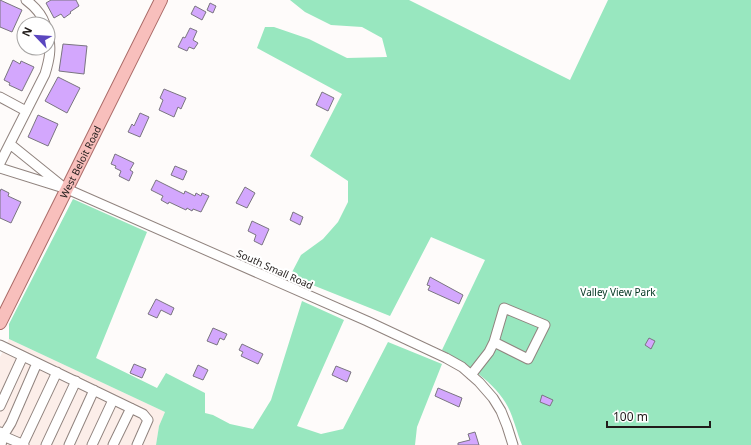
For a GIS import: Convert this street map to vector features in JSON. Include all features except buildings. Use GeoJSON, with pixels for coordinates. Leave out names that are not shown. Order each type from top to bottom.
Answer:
{"type":"FeatureCollection","features":[{"type":"Feature","properties":{"kind":"main road","name":"West Beloit Road"},"geometry":{"type":"LineString","coordinates":[[0,323],[161,0]]}},
{"type":"Feature","properties":{"kind":"street"},"geometry":{"type":"LineString","coordinates":[[26,0],[41,16]]}},
{"type":"Feature","properties":{"kind":"street"},"geometry":{"type":"LineString","coordinates":[[0,164],[44,74],[49,56]]}},
{"type":"Feature","properties":{"kind":"street"},"geometry":{"type":"LineString","coordinates":[[0,97],[26,111]]}},
{"type":"Feature","properties":{"kind":"street"},"geometry":{"type":"LineString","coordinates":[[10,144],[67,189]]}},
{"type":"Feature","properties":{"kind":"street"},"geometry":{"type":"LineString","coordinates":[[0,168],[67,189]]}},
{"type":"Feature","properties":{"kind":"street","name":"South Small Road"},"geometry":{"type":"LineString","coordinates":[[67,189],[367,321],[462,367],[479,382],[493,398],[507,426],[513,445]]}},
{"type":"Feature","properties":{"kind":"street"},"geometry":{"type":"LineString","coordinates":[[471,375],[489,352],[494,342],[504,308],[545,325],[528,359],[494,342]]}},
{"type":"Feature","properties":{"kind":"street"},"geometry":{"type":"LineString","coordinates":[[0,345],[143,414],[148,420],[137,445]]}},
{"type":"Feature","properties":{"kind":"street"},"geometry":{"type":"LineString","coordinates":[[0,406],[23,356]]}},
{"type":"Feature","properties":{"kind":"street"},"geometry":{"type":"LineString","coordinates":[[38,363],[11,423],[1,438],[24,445],[57,372]]}},
{"type":"Feature","properties":{"kind":"street"},"geometry":{"type":"LineString","coordinates":[[46,445],[76,382]]}},
{"type":"Feature","properties":{"kind":"street"},"geometry":{"type":"LineString","coordinates":[[69,445],[94,390]]}},
{"type":"Feature","properties":{"kind":"street"},"geometry":{"type":"LineString","coordinates":[[92,445],[113,400]]}},
{"type":"Feature","properties":{"kind":"street"},"geometry":{"type":"LineString","coordinates":[[113,445],[131,408]]}},
{"type":"Feature","properties":{"kind":"shaded area"},"geometry":{"type":"Polygon","coordinates":[[[9,339],[165,412],[159,426],[156,445],[0,445],[0,357],[9,339]]]}},
{"type":"Feature","properties":{"kind":"green space","name":"Valley View Park"},"geometry":{"type":"Polygon","coordinates":[[[290,0],[409,0],[570,80],[608,0],[751,0],[751,445],[522,445],[512,416],[503,398],[479,374],[442,350],[485,260],[431,237],[390,316],[290,276],[301,255],[323,239],[338,222],[348,202],[348,181],[310,156],[342,94],[257,48],[265,27],[274,27],[309,39],[347,58],[387,57],[382,38],[362,27],[331,25],[305,12],[290,0]]]}},
{"type":"Feature","properties":{"kind":"green space"},"geometry":{"type":"Polygon","coordinates":[[[73,199],[147,232],[96,358],[157,388],[166,373],[205,393],[205,413],[213,415],[230,424],[253,429],[271,400],[302,301],[344,320],[297,426],[321,434],[343,429],[388,342],[442,364],[417,427],[415,445],[156,445],[159,426],[165,412],[9,339],[9,324],[73,199]]]}}]}
